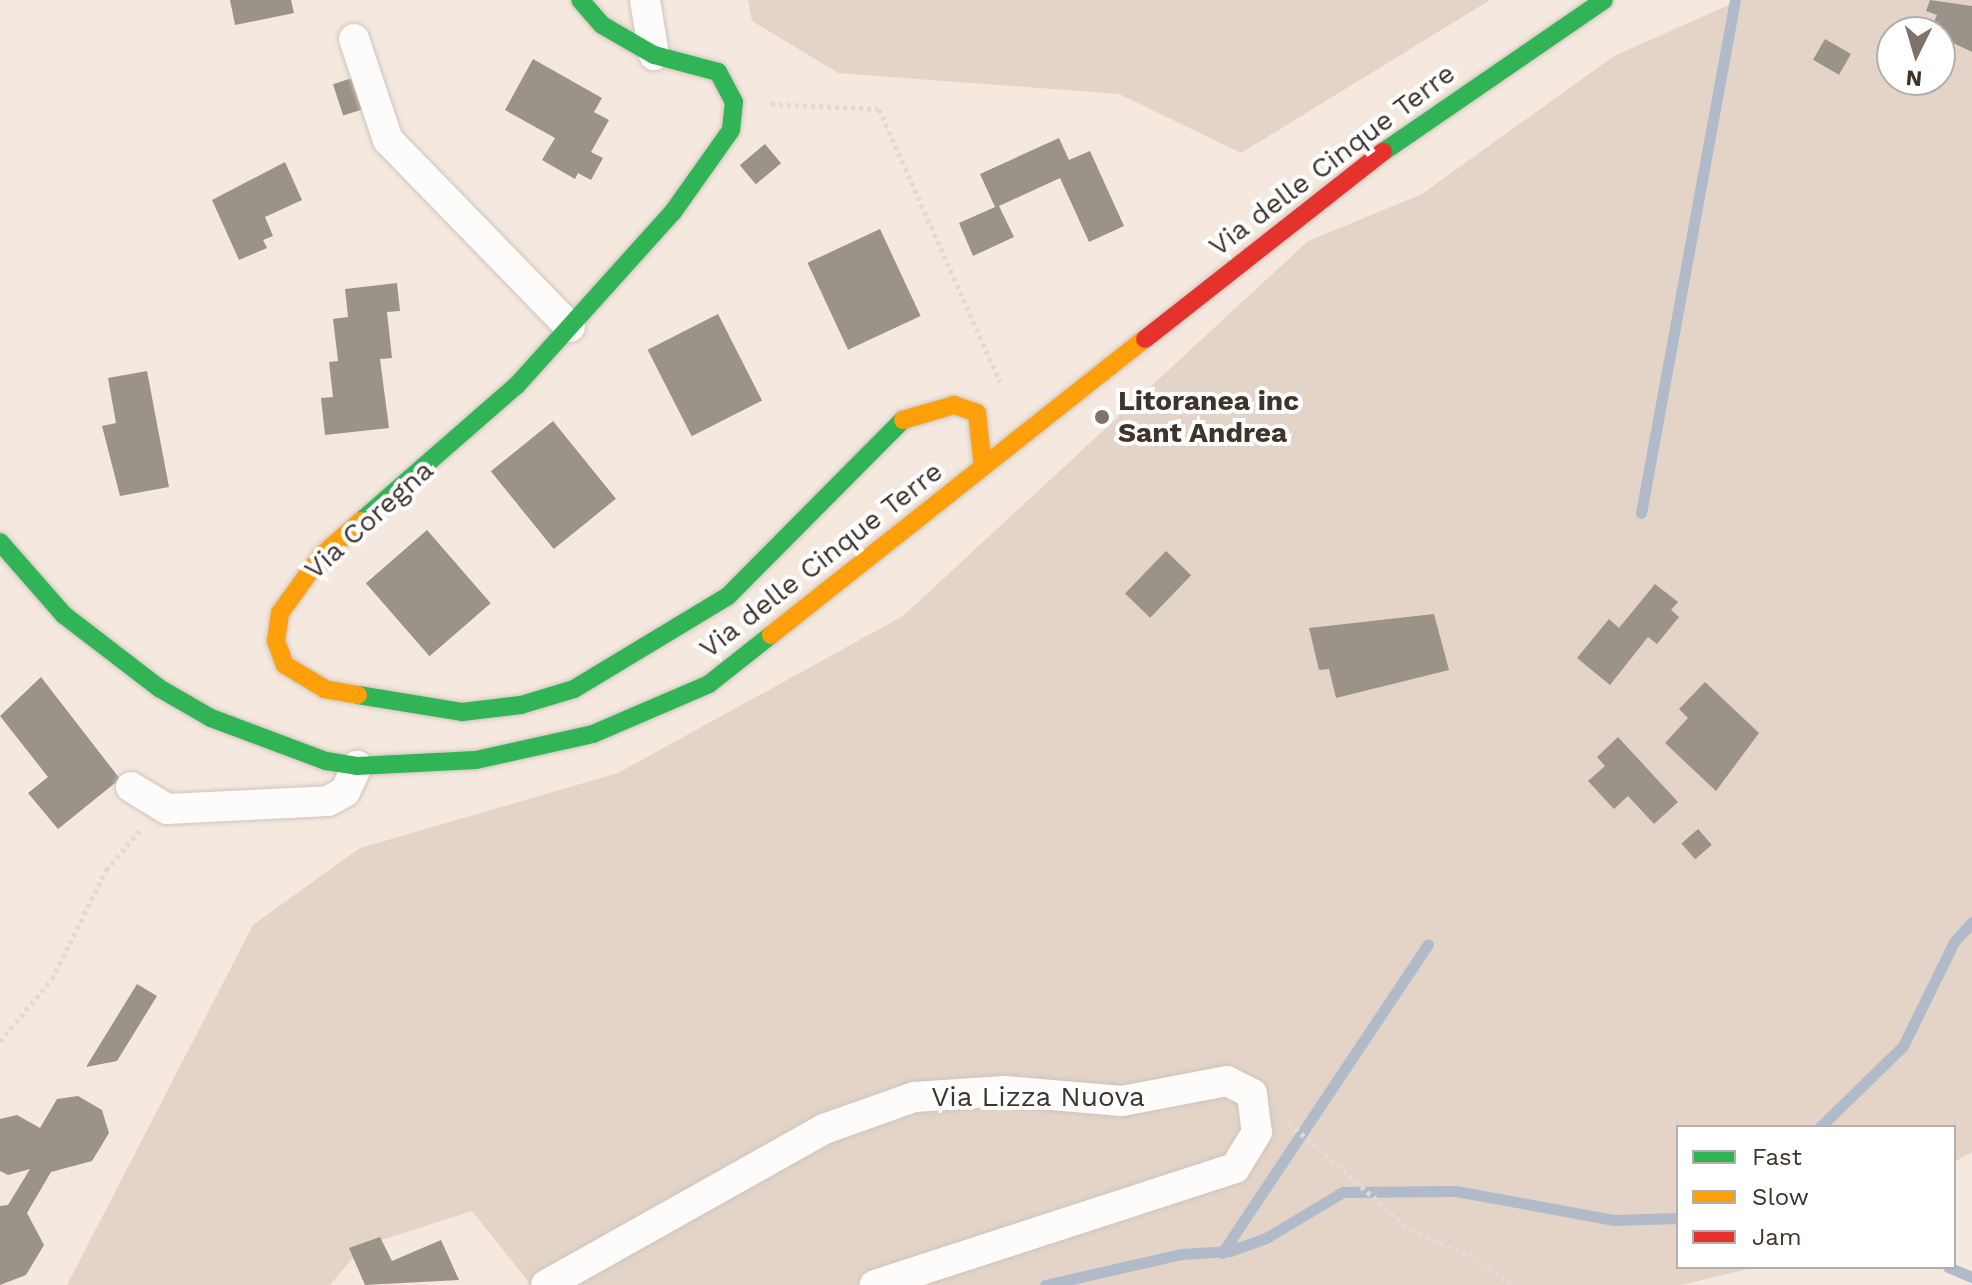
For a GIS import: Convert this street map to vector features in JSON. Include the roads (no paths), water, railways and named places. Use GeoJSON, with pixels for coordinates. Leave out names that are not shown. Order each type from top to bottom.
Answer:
{"type":"FeatureCollection","features":[{"type":"Feature","properties":{"kind":"main road"},"geometry":{"type":"LineString","coordinates":[[580,0],[602,25],[654,55]]}},
{"type":"Feature","properties":{"kind":"main road","name":"Via delle Cinque Terre"},"geometry":{"type":"LineString","coordinates":[[0,542],[64,615],[159,688],[277,744],[357,766],[476,760],[593,734],[709,684],[1363,166],[1604,0]]}},
{"type":"Feature","properties":{"kind":"main road","name":"Via Coregna"},"geometry":{"type":"LineString","coordinates":[[654,55],[718,72],[734,102],[724,144],[673,212],[506,395],[321,556],[287,598],[276,641],[296,677],[325,689],[462,712],[561,693],[728,596],[902,420],[922,410],[969,409],[982,425],[983,467]]}},
{"type":"Feature","properties":{"kind":"street"},"geometry":{"type":"LineString","coordinates":[[645,0],[654,55]]}},
{"type":"Feature","properties":{"kind":"street"},"geometry":{"type":"LineString","coordinates":[[354,39],[388,140],[570,327]]}},
{"type":"Feature","properties":{"kind":"street"},"geometry":{"type":"LineString","coordinates":[[131,787],[167,809],[328,801],[345,792],[357,766]]}},
{"type":"Feature","properties":{"kind":"street","name":"Via Lizza Nuova"},"geometry":{"type":"LineString","coordinates":[[546,1285],[824,1129],[914,1097],[1005,1091],[1122,1101],[1227,1081],[1252,1094],[1257,1132],[1235,1168],[874,1285]]}},
{"type":"Feature","properties":{"kind":"waterway"},"geometry":{"type":"LineString","coordinates":[[1641,513],[1735,0]]}},
{"type":"Feature","properties":{"kind":"waterway"},"geometry":{"type":"LineString","coordinates":[[1822,1125],[1903,1046],[1954,942],[1972,922]]}},
{"type":"Feature","properties":{"kind":"waterway"},"geometry":{"type":"LineString","coordinates":[[1222,1253],[1428,944]]}},
{"type":"Feature","properties":{"kind":"waterway"},"geometry":{"type":"LineString","coordinates":[[1045,1285],[1181,1254],[1230,1251],[1266,1238],[1343,1192],[1456,1191],[1614,1220],[1676,1218]]}},
{"type":"Feature","properties":{"kind":"waterway"},"geometry":{"type":"LineString","coordinates":[[1953,1269],[1972,1277]]}},
{"type":"Feature","properties":{"kind":"place","name":"Litoranea inc Sant Andrea"},"geometry":{"type":"Point","coordinates":[1102,417]}}]}
